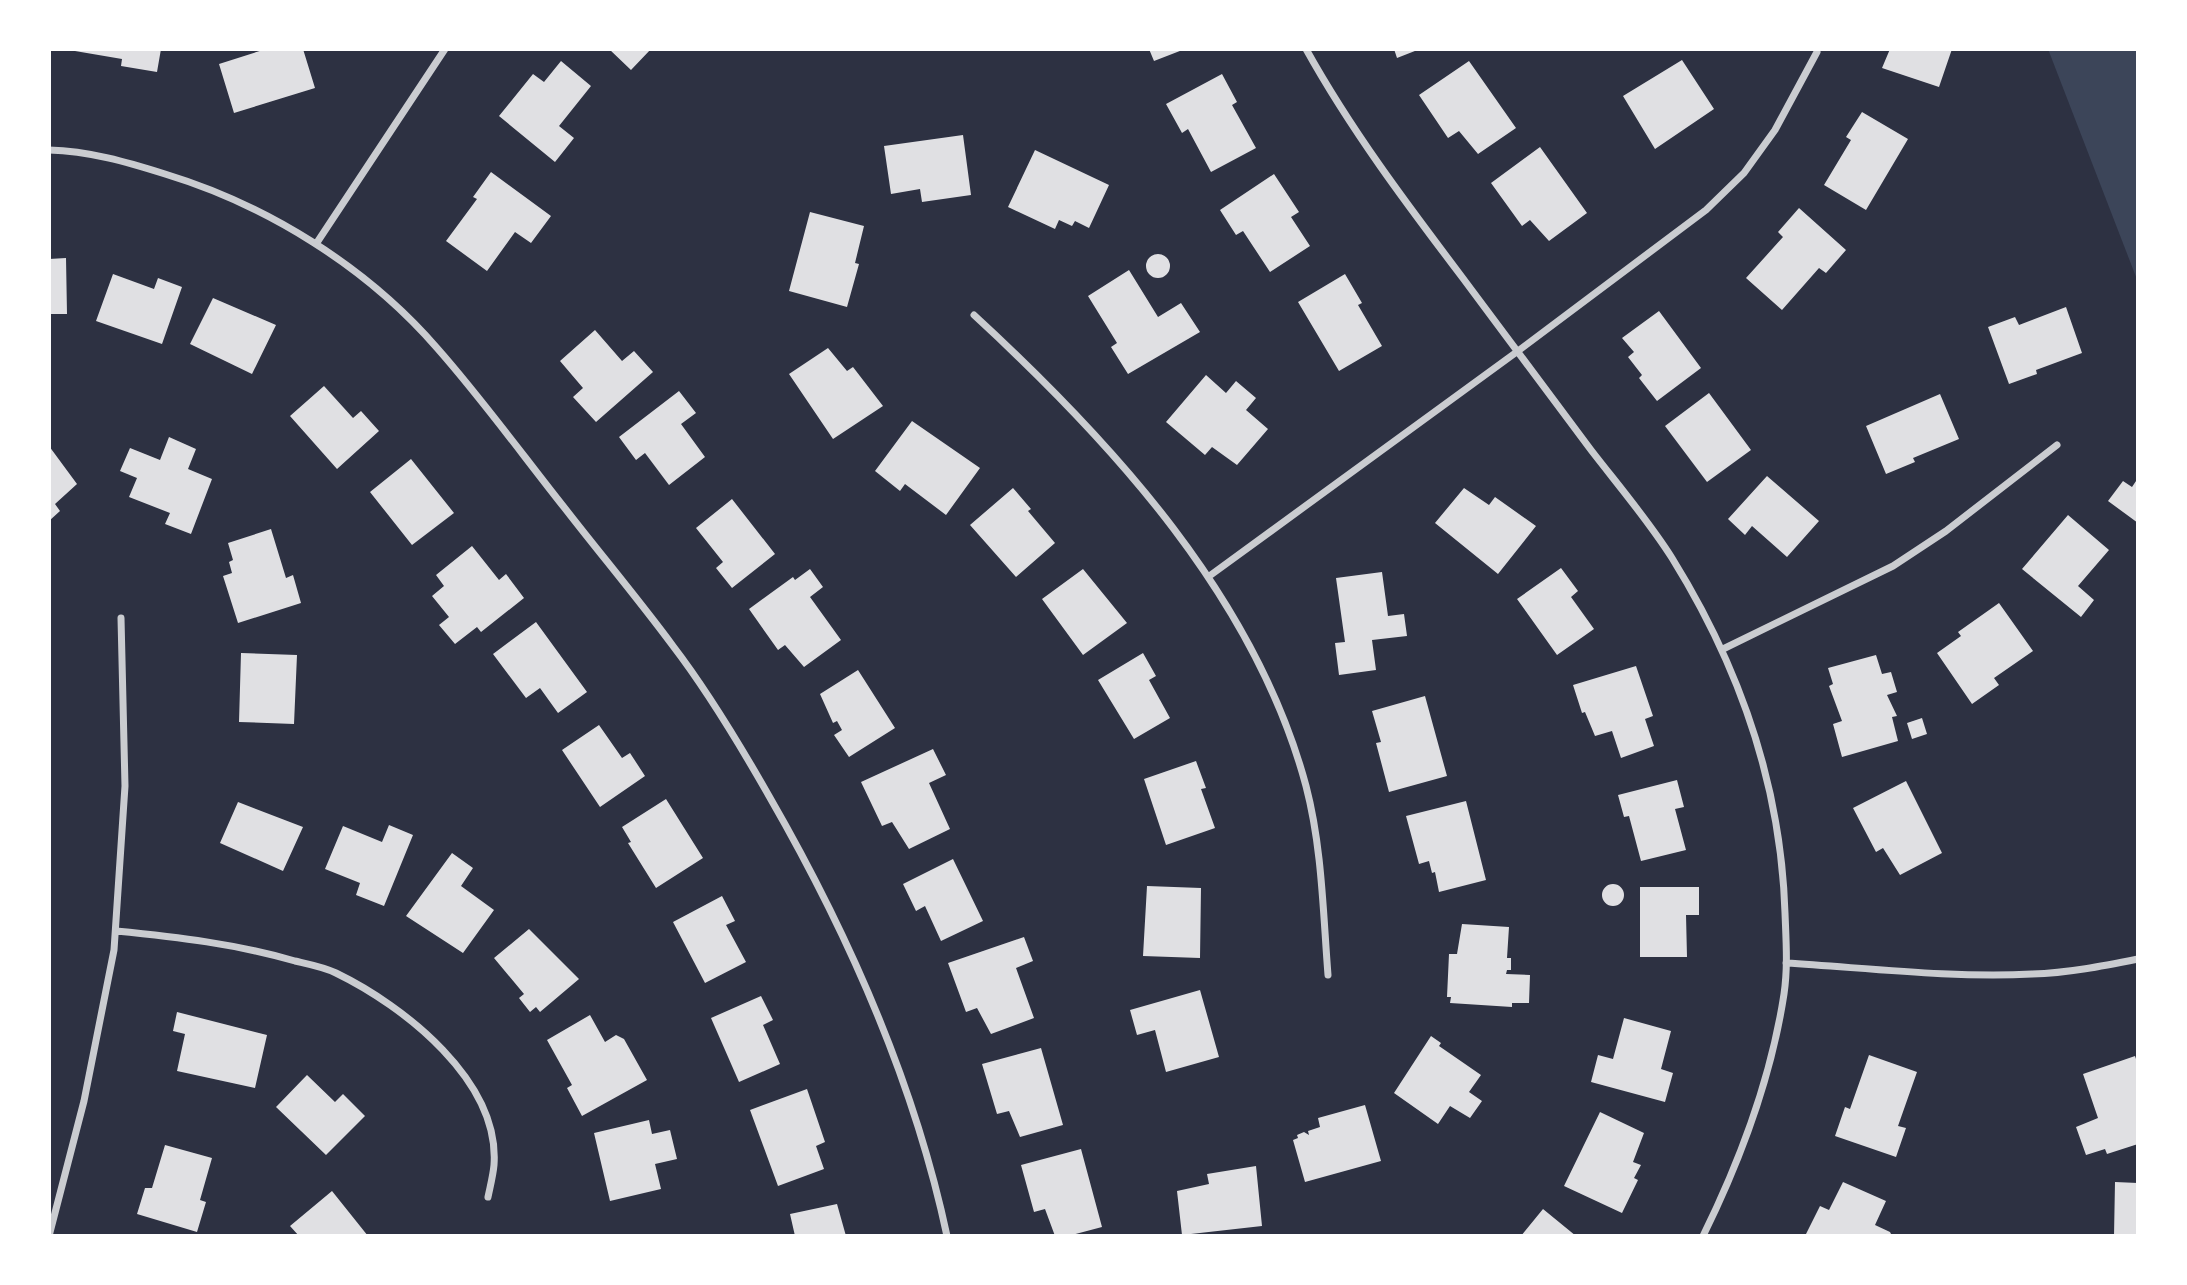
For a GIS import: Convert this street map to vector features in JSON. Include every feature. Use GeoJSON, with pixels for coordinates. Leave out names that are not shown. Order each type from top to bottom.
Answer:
{"type":"FeatureCollection","features":[{"type":"Feature","properties":{"kind":"street"},"geometry":{"type":"LineString","coordinates":[[316,244],[445,49]]}},
{"type":"Feature","properties":{"kind":"street"},"geometry":{"type":"LineString","coordinates":[[1306,49],[1335,100],[1381,170],[1670,556],[1723,649],[1748,710],[1768,778],[1784,878],[1784,993],[1769,1069],[1751,1128],[1703,1236]]}},
{"type":"Feature","properties":{"kind":"street"},"geometry":{"type":"LineString","coordinates":[[1208,577],[1706,210],[1744,173],[1775,130],[1817,52]]}},
{"type":"Feature","properties":{"kind":"street"},"geometry":{"type":"LineString","coordinates":[[49,150],[69,150],[122,160],[200,184],[238,201],[316,244],[377,289],[436,346],[675,648],[743,751],[793,836],[838,925],[878,1014],[914,1115],[947,1236]]}},
{"type":"Feature","properties":{"kind":"street"},"geometry":{"type":"LineString","coordinates":[[974,315],[1027,363],[1091,428],[1184,542],[1250,645],[1286,721],[1303,774],[1319,855],[1328,975]]}},
{"type":"Feature","properties":{"kind":"street"},"geometry":{"type":"LineString","coordinates":[[1723,649],[1893,566],[1946,531],[2057,445]]}},
{"type":"Feature","properties":{"kind":"street"},"geometry":{"type":"LineString","coordinates":[[49,1236],[85,1101],[116,931],[125,786],[121,618]]}},
{"type":"Feature","properties":{"kind":"street"},"geometry":{"type":"LineString","coordinates":[[116,931],[195,939],[273,954],[335,972],[386,1003],[432,1040],[463,1073],[481,1103],[491,1137],[494,1165],[488,1197]]}},
{"type":"Feature","properties":{"kind":"street"},"geometry":{"type":"LineString","coordinates":[[1786,963],[1979,975],[2088,969],[2138,959]]}},
{"type":"Feature","properties":{"kind":"shaded area"},"geometry":{"type":"Polygon","coordinates":[[[2048,49],[2138,49],[2138,282],[2048,49]]]}},
{"type":"Feature","properties":{"kind":"building"},"geometry":{"type":"Polygon","coordinates":[[[75,49],[161,49],[157,72],[121,66],[122,59],[75,49]]]}},
{"type":"Feature","properties":{"kind":"building"},"geometry":{"type":"Polygon","coordinates":[[[266,49],[303,49],[315,88],[234,113],[219,64],[266,49]]]}},
{"type":"Feature","properties":{"kind":"building"},"geometry":{"type":"Polygon","coordinates":[[[609,49],[651,49],[631,70],[609,49]]]}},
{"type":"Feature","properties":{"kind":"building"},"geometry":{"type":"Polygon","coordinates":[[[1149,49],[1185,49],[1154,61],[1149,49]]]}},
{"type":"Feature","properties":{"kind":"building"},"geometry":{"type":"Polygon","coordinates":[[[1394,49],[1420,49],[1397,58],[1394,49]]]}},
{"type":"Feature","properties":{"kind":"building"},"geometry":{"type":"Polygon","coordinates":[[[1890,49],[1952,49],[1939,87],[1882,68],[1890,49]]]}},
{"type":"Feature","properties":{"kind":"building"},"geometry":{"type":"Polygon","coordinates":[[[1682,60],[1714,109],[1655,149],[1623,96],[1682,60]]]}},
{"type":"Feature","properties":{"kind":"building"},"geometry":{"type":"Polygon","coordinates":[[[561,61],[591,86],[559,126],[574,138],[555,162],[499,116],[533,74],[544,82],[561,61]]]}},
{"type":"Feature","properties":{"kind":"building"},"geometry":{"type":"Polygon","coordinates":[[[1469,61],[1516,128],[1478,154],[1459,131],[1448,138],[1419,95],[1469,61]]]}},
{"type":"Feature","properties":{"kind":"building"},"geometry":{"type":"Polygon","coordinates":[[[1222,74],[1237,102],[1232,105],[1256,148],[1211,172],[1188,129],[1182,133],[1166,104],[1222,74]]]}},
{"type":"Feature","properties":{"kind":"building"},"geometry":{"type":"Polygon","coordinates":[[[1862,112],[1908,139],[1866,210],[1824,185],[1851,140],[1846,137],[1862,112]]]}},
{"type":"Feature","properties":{"kind":"building"},"geometry":{"type":"Polygon","coordinates":[[[963,135],[971,195],[922,202],[920,189],[891,194],[884,146],[963,135]]]}},
{"type":"Feature","properties":{"kind":"building"},"geometry":{"type":"Polygon","coordinates":[[[1540,147],[1587,213],[1549,241],[1530,220],[1522,226],[1491,183],[1540,147]]]}},
{"type":"Feature","properties":{"kind":"building"},"geometry":{"type":"Polygon","coordinates":[[[1035,150],[1109,185],[1089,228],[1075,221],[1072,226],[1059,220],[1055,229],[1008,207],[1035,150]]]}},
{"type":"Feature","properties":{"kind":"building"},"geometry":{"type":"Polygon","coordinates":[[[491,172],[551,216],[531,243],[515,232],[487,271],[446,241],[477,199],[473,197],[491,172]]]}},
{"type":"Feature","properties":{"kind":"building"},"geometry":{"type":"Polygon","coordinates":[[[1274,174],[1299,212],[1291,217],[1310,246],[1270,272],[1243,231],[1236,235],[1220,210],[1274,174]]]}},
{"type":"Feature","properties":{"kind":"building"},"geometry":{"type":"Polygon","coordinates":[[[1799,208],[1846,250],[1826,273],[1819,268],[1782,310],[1746,278],[1783,237],[1778,232],[1799,208]]]}},
{"type":"Feature","properties":{"kind":"building"},"geometry":{"type":"Polygon","coordinates":[[[810,212],[864,226],[855,263],[859,264],[847,307],[789,291],[810,212]]]}},
{"type":"Feature","properties":{"kind":"building"},"geometry":{"type":"Polygon","coordinates":[[[1158,254],[1167,257],[1170,266],[1167,275],[1158,278],[1149,275],[1146,266],[1149,257],[1158,254]]]}},
{"type":"Feature","properties":{"kind":"building"},"geometry":{"type":"Polygon","coordinates":[[[66,258],[67,314],[49,314],[49,259],[66,258]]]}},
{"type":"Feature","properties":{"kind":"building"},"geometry":{"type":"Polygon","coordinates":[[[1129,270],[1158,317],[1181,303],[1200,332],[1128,374],[1111,347],[1117,343],[1088,296],[1129,270]]]}},
{"type":"Feature","properties":{"kind":"building"},"geometry":{"type":"Polygon","coordinates":[[[113,274],[154,289],[158,278],[182,287],[162,344],[96,321],[113,274]]]}},
{"type":"Feature","properties":{"kind":"building"},"geometry":{"type":"Polygon","coordinates":[[[1345,274],[1362,303],[1358,305],[1382,346],[1339,371],[1298,302],[1345,274]]]}},
{"type":"Feature","properties":{"kind":"building"},"geometry":{"type":"Polygon","coordinates":[[[213,298],[276,325],[252,374],[190,344],[213,298]]]}},
{"type":"Feature","properties":{"kind":"building"},"geometry":{"type":"Polygon","coordinates":[[[2066,307],[2082,353],[2036,370],[2037,374],[2009,384],[1988,327],[2015,317],[2019,325],[2066,307]]]}},
{"type":"Feature","properties":{"kind":"building"},"geometry":{"type":"Polygon","coordinates":[[[1659,311],[1701,368],[1657,401],[1639,378],[1642,375],[1628,357],[1634,352],[1622,338],[1659,311]]]}},
{"type":"Feature","properties":{"kind":"building"},"geometry":{"type":"Polygon","coordinates":[[[595,330],[622,361],[634,351],[653,372],[596,422],[573,397],[583,388],[560,361],[595,330]]]}},
{"type":"Feature","properties":{"kind":"building"},"geometry":{"type":"Polygon","coordinates":[[[828,348],[847,371],[853,367],[883,406],[833,439],[789,374],[828,348]]]}},
{"type":"Feature","properties":{"kind":"building"},"geometry":{"type":"Polygon","coordinates":[[[1206,375],[1226,393],[1236,381],[1256,398],[1246,410],[1268,429],[1237,465],[1212,447],[1205,455],[1166,422],[1206,375]]]}},
{"type":"Feature","properties":{"kind":"building"},"geometry":{"type":"Polygon","coordinates":[[[324,386],[353,418],[361,411],[379,431],[337,469],[290,416],[324,386]]]}},
{"type":"Feature","properties":{"kind":"building"},"geometry":{"type":"Polygon","coordinates":[[[679,391],[696,413],[681,424],[705,457],[669,485],[645,453],[636,460],[619,437],[679,391]]]}},
{"type":"Feature","properties":{"kind":"building"},"geometry":{"type":"Polygon","coordinates":[[[1709,393],[1751,450],[1707,482],[1665,426],[1709,393]]]}},
{"type":"Feature","properties":{"kind":"building"},"geometry":{"type":"Polygon","coordinates":[[[1940,394],[1959,439],[1913,458],[1915,462],[1886,474],[1866,426],[1940,394]]]}},
{"type":"Feature","properties":{"kind":"building"},"geometry":{"type":"Polygon","coordinates":[[[912,421],[980,468],[946,515],[905,484],[900,491],[875,471],[912,421]]]}},
{"type":"Feature","properties":{"kind":"building"},"geometry":{"type":"Polygon","coordinates":[[[169,437],[196,449],[188,469],[212,479],[191,534],[165,524],[170,513],[129,497],[137,478],[120,471],[130,448],[160,460],[169,437]]]}},
{"type":"Feature","properties":{"kind":"building"},"geometry":{"type":"Polygon","coordinates":[[[49,446],[77,484],[55,504],[60,511],[49,521],[49,446]]]}},
{"type":"Feature","properties":{"kind":"building"},"geometry":{"type":"Polygon","coordinates":[[[411,459],[454,513],[412,545],[370,492],[411,459]]]}},
{"type":"Feature","properties":{"kind":"building"},"geometry":{"type":"Polygon","coordinates":[[[1767,476],[1819,521],[1787,557],[1752,526],[1745,535],[1728,519],[1767,476]]]}},
{"type":"Feature","properties":{"kind":"building"},"geometry":{"type":"Polygon","coordinates":[[[2138,478],[2138,523],[2108,501],[2123,481],[2132,487],[2138,478]]]}},
{"type":"Feature","properties":{"kind":"building"},"geometry":{"type":"Polygon","coordinates":[[[1013,488],[1055,543],[1016,577],[970,525],[1013,488]]]}},
{"type":"Feature","properties":{"kind":"building"},"geometry":{"type":"Polygon","coordinates":[[[1464,488],[1489,505],[1495,497],[1536,526],[1498,574],[1435,523],[1464,488]]]}},
{"type":"Feature","properties":{"kind":"building"},"geometry":{"type":"Polygon","coordinates":[[[732,499],[775,554],[732,588],[716,568],[723,562],[696,528],[732,499]]]}},
{"type":"Feature","properties":{"kind":"building"},"geometry":{"type":"Polygon","coordinates":[[[2068,515],[2109,550],[2078,586],[2094,600],[2081,617],[2022,569],[2068,515]]]}},
{"type":"Feature","properties":{"kind":"building"},"geometry":{"type":"Polygon","coordinates":[[[271,529],[286,578],[293,575],[301,603],[238,623],[223,576],[232,573],[229,562],[233,560],[228,543],[271,529]]]}},
{"type":"Feature","properties":{"kind":"building"},"geometry":{"type":"Polygon","coordinates":[[[472,546],[499,580],[506,574],[524,598],[481,632],[477,627],[455,644],[439,625],[449,617],[432,596],[444,586],[436,575],[472,546]]]}},
{"type":"Feature","properties":{"kind":"building"},"geometry":{"type":"Polygon","coordinates":[[[1561,568],[1578,591],[1571,597],[1594,629],[1557,655],[1517,599],[1561,568]]]}},
{"type":"Feature","properties":{"kind":"building"},"geometry":{"type":"Polygon","coordinates":[[[810,569],[823,587],[810,597],[841,640],[804,667],[785,645],[778,650],[749,609],[793,577],[795,580],[810,569]]]}},
{"type":"Feature","properties":{"kind":"building"},"geometry":{"type":"Polygon","coordinates":[[[1083,569],[1127,623],[1083,655],[1042,599],[1083,569]]]}},
{"type":"Feature","properties":{"kind":"building"},"geometry":{"type":"Polygon","coordinates":[[[1382,572],[1388,616],[1404,614],[1407,636],[1372,640],[1376,670],[1339,675],[1335,643],[1345,642],[1336,578],[1382,572]]]}},
{"type":"Feature","properties":{"kind":"building"},"geometry":{"type":"Polygon","coordinates":[[[1999,603],[2033,651],[1994,678],[1999,685],[1972,704],[1937,653],[1961,636],[1958,632],[1999,603]]]}},
{"type":"Feature","properties":{"kind":"building"},"geometry":{"type":"Polygon","coordinates":[[[536,622],[587,692],[558,713],[540,688],[526,698],[493,654],[536,622]]]}},
{"type":"Feature","properties":{"kind":"building"},"geometry":{"type":"Polygon","coordinates":[[[241,653],[297,655],[294,724],[239,722],[241,653]]]}},
{"type":"Feature","properties":{"kind":"building"},"geometry":{"type":"Polygon","coordinates":[[[1143,653],[1156,676],[1149,680],[1170,718],[1134,739],[1098,680],[1143,653]]]}},
{"type":"Feature","properties":{"kind":"building"},"geometry":{"type":"Polygon","coordinates":[[[1876,655],[1882,674],[1891,672],[1897,692],[1887,695],[1897,716],[1892,717],[1898,741],[1842,757],[1833,724],[1842,721],[1829,686],[1833,684],[1828,668],[1876,655]]]}},
{"type":"Feature","properties":{"kind":"building"},"geometry":{"type":"Polygon","coordinates":[[[1636,666],[1653,716],[1645,719],[1654,746],[1621,758],[1612,731],[1595,736],[1585,712],[1582,713],[1573,685],[1636,666]]]}},
{"type":"Feature","properties":{"kind":"building"},"geometry":{"type":"Polygon","coordinates":[[[858,670],[895,728],[849,757],[834,735],[842,730],[837,721],[833,723],[820,694],[858,670]]]}},
{"type":"Feature","properties":{"kind":"building"},"geometry":{"type":"Polygon","coordinates":[[[1425,696],[1447,776],[1389,792],[1376,743],[1381,742],[1372,711],[1425,696]]]}},
{"type":"Feature","properties":{"kind":"building"},"geometry":{"type":"Polygon","coordinates":[[[1922,718],[1927,734],[1912,739],[1907,723],[1922,718]]]}},
{"type":"Feature","properties":{"kind":"building"},"geometry":{"type":"Polygon","coordinates":[[[599,725],[622,758],[630,753],[645,776],[600,807],[562,750],[599,725]]]}},
{"type":"Feature","properties":{"kind":"building"},"geometry":{"type":"Polygon","coordinates":[[[933,749],[946,775],[929,783],[950,829],[909,849],[892,822],[882,826],[861,782],[933,749]]]}},
{"type":"Feature","properties":{"kind":"building"},"geometry":{"type":"Polygon","coordinates":[[[1196,761],[1206,788],[1201,789],[1215,828],[1166,845],[1144,779],[1196,761]]]}},
{"type":"Feature","properties":{"kind":"building"},"geometry":{"type":"Polygon","coordinates":[[[1677,780],[1684,807],[1675,809],[1686,850],[1641,861],[1629,816],[1624,817],[1618,795],[1677,780]]]}},
{"type":"Feature","properties":{"kind":"building"},"geometry":{"type":"Polygon","coordinates":[[[1906,781],[1942,853],[1900,875],[1883,848],[1876,852],[1853,808],[1906,781]]]}},
{"type":"Feature","properties":{"kind":"building"},"geometry":{"type":"Polygon","coordinates":[[[666,799],[703,858],[656,888],[628,843],[631,842],[622,827],[666,799]]]}},
{"type":"Feature","properties":{"kind":"building"},"geometry":{"type":"Polygon","coordinates":[[[1466,801],[1486,880],[1439,892],[1435,872],[1432,873],[1429,861],[1419,864],[1406,816],[1466,801]]]}},
{"type":"Feature","properties":{"kind":"building"},"geometry":{"type":"Polygon","coordinates":[[[238,802],[303,827],[283,871],[220,843],[238,802]]]}},
{"type":"Feature","properties":{"kind":"building"},"geometry":{"type":"Polygon","coordinates":[[[389,825],[413,835],[384,906],[356,895],[360,883],[325,869],[343,826],[382,842],[389,825]]]}},
{"type":"Feature","properties":{"kind":"building"},"geometry":{"type":"Polygon","coordinates":[[[452,853],[473,868],[461,886],[494,910],[463,953],[406,916],[452,853]]]}},
{"type":"Feature","properties":{"kind":"building"},"geometry":{"type":"Polygon","coordinates":[[[953,859],[983,921],[941,941],[925,906],[916,911],[903,884],[953,859]]]}},
{"type":"Feature","properties":{"kind":"building"},"geometry":{"type":"Polygon","coordinates":[[[1613,884],[1621,887],[1624,895],[1621,903],[1613,906],[1605,903],[1602,895],[1605,887],[1613,884]]]}},
{"type":"Feature","properties":{"kind":"building"},"geometry":{"type":"Polygon","coordinates":[[[1147,886],[1201,888],[1200,958],[1143,956],[1147,886]]]}},
{"type":"Feature","properties":{"kind":"building"},"geometry":{"type":"Polygon","coordinates":[[[1640,887],[1699,887],[1699,915],[1686,915],[1687,957],[1640,957],[1640,887]]]}},
{"type":"Feature","properties":{"kind":"building"},"geometry":{"type":"Polygon","coordinates":[[[722,896],[735,921],[726,925],[746,962],[705,983],[673,922],[722,896]]]}},
{"type":"Feature","properties":{"kind":"building"},"geometry":{"type":"Polygon","coordinates":[[[1462,924],[1509,927],[1507,958],[1511,958],[1511,970],[1507,970],[1506,974],[1530,975],[1529,1003],[1512,1003],[1512,1007],[1450,1003],[1451,997],[1447,997],[1449,954],[1457,954],[1462,924]]]}},
{"type":"Feature","properties":{"kind":"building"},"geometry":{"type":"Polygon","coordinates":[[[529,929],[579,979],[540,1012],[536,1007],[530,1012],[519,998],[524,994],[494,958],[529,929]]]}},
{"type":"Feature","properties":{"kind":"building"},"geometry":{"type":"Polygon","coordinates":[[[1024,937],[1033,961],[1016,968],[1034,1018],[991,1034],[977,1008],[966,1012],[948,963],[1024,937]]]}},
{"type":"Feature","properties":{"kind":"building"},"geometry":{"type":"Polygon","coordinates":[[[1200,990],[1219,1057],[1166,1072],[1155,1030],[1137,1035],[1130,1010],[1200,990]]]}},
{"type":"Feature","properties":{"kind":"building"},"geometry":{"type":"Polygon","coordinates":[[[761,996],[773,1020],[763,1025],[780,1064],[739,1082],[711,1018],[761,996]]]}},
{"type":"Feature","properties":{"kind":"building"},"geometry":{"type":"Polygon","coordinates":[[[177,1012],[267,1035],[255,1088],[177,1071],[185,1034],[173,1031],[177,1012]]]}},
{"type":"Feature","properties":{"kind":"building"},"geometry":{"type":"Polygon","coordinates":[[[590,1015],[605,1042],[616,1035],[624,1039],[647,1080],[582,1116],[567,1088],[572,1085],[547,1040],[590,1015]]]}},
{"type":"Feature","properties":{"kind":"building"},"geometry":{"type":"Polygon","coordinates":[[[1624,1018],[1671,1031],[1661,1069],[1673,1073],[1665,1102],[1591,1082],[1598,1055],[1613,1059],[1624,1018]]]}},
{"type":"Feature","properties":{"kind":"building"},"geometry":{"type":"Polygon","coordinates":[[[1431,1036],[1441,1043],[1439,1046],[1481,1075],[1469,1092],[1482,1101],[1470,1118],[1450,1106],[1438,1124],[1394,1093],[1431,1036]]]}},
{"type":"Feature","properties":{"kind":"building"},"geometry":{"type":"Polygon","coordinates":[[[1041,1048],[1063,1125],[1020,1137],[1009,1111],[997,1114],[982,1064],[1041,1048]]]}},
{"type":"Feature","properties":{"kind":"building"},"geometry":{"type":"Polygon","coordinates":[[[1869,1055],[1917,1072],[1898,1126],[1906,1128],[1896,1157],[1835,1136],[1845,1107],[1850,1109],[1869,1055]]]}},
{"type":"Feature","properties":{"kind":"building"},"geometry":{"type":"Polygon","coordinates":[[[2135,1056],[2138,1065],[2138,1144],[2107,1154],[2105,1149],[2086,1155],[2076,1127],[2098,1118],[2083,1074],[2135,1056]]]}},
{"type":"Feature","properties":{"kind":"building"},"geometry":{"type":"Polygon","coordinates":[[[307,1075],[335,1102],[343,1094],[365,1116],[326,1155],[276,1107],[307,1075]]]}},
{"type":"Feature","properties":{"kind":"building"},"geometry":{"type":"Polygon","coordinates":[[[807,1089],[825,1142],[816,1146],[824,1169],[778,1186],[750,1110],[807,1089]]]}},
{"type":"Feature","properties":{"kind":"building"},"geometry":{"type":"Polygon","coordinates":[[[1365,1105],[1381,1161],[1305,1182],[1293,1140],[1298,1138],[1297,1135],[1304,1132],[1309,1135],[1308,1131],[1320,1127],[1318,1118],[1365,1105]]]}},
{"type":"Feature","properties":{"kind":"building"},"geometry":{"type":"Polygon","coordinates":[[[1600,1112],[1644,1133],[1633,1162],[1641,1165],[1634,1178],[1638,1180],[1622,1213],[1564,1186],[1600,1112]]]}},
{"type":"Feature","properties":{"kind":"building"},"geometry":{"type":"Polygon","coordinates":[[[649,1120],[652,1134],[670,1130],[677,1159],[655,1164],[661,1189],[610,1201],[594,1133],[649,1120]]]}},
{"type":"Feature","properties":{"kind":"building"},"geometry":{"type":"Polygon","coordinates":[[[165,1145],[212,1158],[200,1200],[206,1202],[197,1232],[137,1214],[145,1188],[152,1188],[165,1145]]]}},
{"type":"Feature","properties":{"kind":"building"},"geometry":{"type":"Polygon","coordinates":[[[1081,1149],[1102,1227],[1068,1236],[1055,1236],[1045,1209],[1034,1212],[1021,1165],[1081,1149]]]}},
{"type":"Feature","properties":{"kind":"building"},"geometry":{"type":"Polygon","coordinates":[[[1256,1166],[1262,1226],[1182,1235],[1177,1191],[1209,1184],[1207,1174],[1256,1166]]]}},
{"type":"Feature","properties":{"kind":"building"},"geometry":{"type":"Polygon","coordinates":[[[1843,1182],[1886,1201],[1875,1225],[1890,1232],[1892,1236],[1805,1236],[1820,1206],[1829,1210],[1843,1182]]]}},
{"type":"Feature","properties":{"kind":"building"},"geometry":{"type":"Polygon","coordinates":[[[2115,1182],[2138,1183],[2138,1236],[2114,1236],[2115,1182]]]}},
{"type":"Feature","properties":{"kind":"building"},"geometry":{"type":"Polygon","coordinates":[[[332,1191],[368,1236],[299,1236],[290,1226],[332,1191]]]}},
{"type":"Feature","properties":{"kind":"building"},"geometry":{"type":"Polygon","coordinates":[[[837,1204],[846,1236],[795,1236],[790,1214],[837,1204]]]}},
{"type":"Feature","properties":{"kind":"building"},"geometry":{"type":"Polygon","coordinates":[[[1543,1209],[1576,1236],[1521,1236],[1543,1209]]]}}]}
